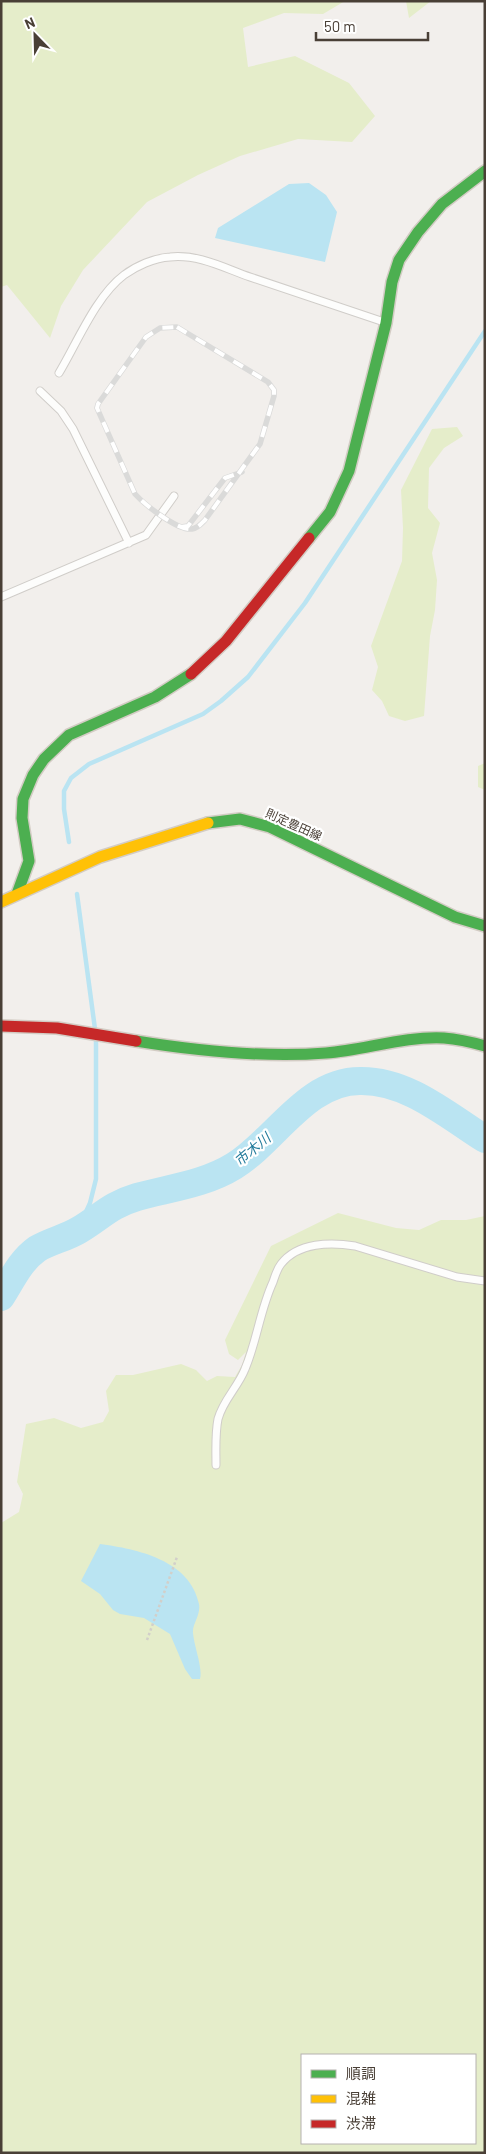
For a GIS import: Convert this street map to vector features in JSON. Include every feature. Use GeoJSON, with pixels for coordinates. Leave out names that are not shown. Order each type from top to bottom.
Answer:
{"type":"FeatureCollection","features":[{"type":"Feature","properties":{"kind":"street"},"geometry":{"type":"LineString","coordinates":[[17,894],[29,861],[22,818],[24,799],[33,775],[44,759],[69,735],[155,697],[190,675],[226,641],[330,512],[349,471],[386,323],[392,282],[399,260],[418,232],[442,204],[485,171]]}},
{"type":"Feature","properties":{"kind":"street","name":"則定豊田線"},"geometry":{"type":"LineString","coordinates":[[1,902],[100,857],[206,823],[240,819],[270,826],[455,917],[485,926]]}},
{"type":"Feature","properties":{"kind":"street"},"geometry":{"type":"LineString","coordinates":[[1,1026],[54,1030],[206,1050],[254,1053],[326,1053],[432,1037],[468,1040],[485,1046]]}},
{"type":"Feature","properties":{"kind":"lane"},"geometry":{"type":"LineString","coordinates":[[60,373],[101,302],[112,287],[124,276],[141,265],[169,256],[200,258],[386,323]]}},
{"type":"Feature","properties":{"kind":"lane"},"geometry":{"type":"LineString","coordinates":[[40,390],[61,411],[73,430],[129,543]]}},
{"type":"Feature","properties":{"kind":"lane"},"geometry":{"type":"LineString","coordinates":[[1,597],[146,534],[174,496]]}},
{"type":"Feature","properties":{"kind":"lane"},"geometry":{"type":"LineString","coordinates":[[216,1465],[216,1435],[224,1405],[245,1369],[266,1296],[275,1276],[281,1264],[295,1252],[310,1246],[339,1244],[355,1246],[457,1277],[485,1281]]}},
{"type":"Feature","properties":{"kind":"path"},"geometry":{"type":"LineString","coordinates":[[147,1640],[177,1558]]}},
{"type":"Feature","properties":{"kind":"green space"},"geometry":{"type":"Polygon","coordinates":[[[1,1],[345,1],[323,14],[284,13],[243,28],[248,67],[295,56],[349,83],[375,116],[352,142],[298,139],[240,156],[198,175],[147,202],[83,270],[61,306],[50,338],[7,285],[1,287],[1,1]]]}},
{"type":"Feature","properties":{"kind":"green space"},"geometry":{"type":"Polygon","coordinates":[[[406,1],[431,1],[409,18],[406,1]]]}},
{"type":"Feature","properties":{"kind":"green space"},"geometry":{"type":"Polygon","coordinates":[[[457,427],[463,436],[444,448],[429,468],[428,508],[440,523],[432,553],[437,580],[435,610],[430,636],[424,716],[405,721],[389,716],[382,701],[372,690],[378,667],[371,646],[402,561],[401,490],[432,429],[457,427]]]}},
{"type":"Feature","properties":{"kind":"green space"},"geometry":{"type":"Polygon","coordinates":[[[485,763],[485,790],[478,787],[478,766],[485,763]]]}},
{"type":"Feature","properties":{"kind":"green space"},"geometry":{"type":"Polygon","coordinates":[[[338,1213],[396,1228],[419,1230],[441,1220],[466,1220],[485,1216],[485,2153],[1,2153],[1,1523],[19,1512],[23,1494],[17,1482],[26,1424],[54,1418],[81,1428],[103,1422],[109,1411],[106,1391],[116,1375],[133,1375],[181,1364],[196,1370],[207,1381],[217,1376],[235,1377],[242,1365],[246,1352],[238,1360],[229,1354],[225,1340],[271,1246],[338,1213]]]}},
{"type":"Feature","properties":{"kind":"water"},"geometry":{"type":"Polygon","coordinates":[[[309,183],[326,195],[337,212],[325,262],[215,238],[218,228],[289,184],[309,183]]]}},
{"type":"Feature","properties":{"kind":"water"},"geometry":{"type":"Polygon","coordinates":[[[100,1544],[130,1549],[160,1559],[185,1577],[194,1589],[199,1604],[199,1612],[193,1633],[201,1674],[200,1679],[192,1679],[185,1669],[170,1634],[144,1618],[120,1614],[113,1610],[100,1594],[81,1581],[100,1544]]]}},
{"type":"Feature","properties":{"kind":"waterway"},"geometry":{"type":"LineString","coordinates":[[69,842],[64,809],[64,791],[71,778],[89,764],[203,714],[248,677],[305,603],[485,331]]}},
{"type":"Feature","properties":{"kind":"waterway"},"geometry":{"type":"LineString","coordinates":[[77,894],[95,1029]]}},
{"type":"Feature","properties":{"kind":"waterway"},"geometry":{"type":"LineString","coordinates":[[77,1232],[90,1203],[96,1179],[96,1039]]}},
{"type":"Feature","properties":{"kind":"waterway","name":"市木川"},"geometry":{"type":"LineString","coordinates":[[1,1297],[21,1265],[37,1249],[74,1233],[128,1200],[187,1185],[223,1172],[249,1155],[307,1101],[323,1091],[341,1084],[360,1081],[394,1086],[426,1101],[485,1139]]}},
{"type":"Feature","properties":{"kind":"railway"},"geometry":{"type":"LineString","coordinates":[[177,327],[268,382],[274,390],[274,396],[260,444],[205,520],[198,527],[192,529],[186,529],[170,522],[135,494],[97,408],[146,337],[160,328],[177,327]]}},
{"type":"Feature","properties":{"kind":"railway"},"geometry":{"type":"LineString","coordinates":[[181,527],[188,526],[225,478],[242,472]]}},
{"type":"Feature","properties":{"kind":"traffic: fast"},"geometry":{"type":"LineString","coordinates":[[309,538],[330,512],[349,471],[386,323],[392,282],[399,260],[418,232],[442,204],[485,171]]}},
{"type":"Feature","properties":{"kind":"traffic: fast"},"geometry":{"type":"LineString","coordinates":[[17,894],[29,861],[22,818],[23,799],[33,775],[44,759],[69,735],[155,697],[191,674]]}},
{"type":"Feature","properties":{"kind":"traffic: fast"},"geometry":{"type":"LineString","coordinates":[[208,823],[240,819],[270,827],[455,917],[485,926]]}},
{"type":"Feature","properties":{"kind":"traffic: fast"},"geometry":{"type":"LineString","coordinates":[[136,1041],[207,1051],[278,1055],[326,1053],[429,1038],[454,1039],[485,1046]]}},
{"type":"Feature","properties":{"kind":"traffic: slow"},"geometry":{"type":"LineString","coordinates":[[1,902],[100,857],[208,823]]}},
{"type":"Feature","properties":{"kind":"traffic: jam"},"geometry":{"type":"LineString","coordinates":[[191,674],[226,641],[309,538]]}},
{"type":"Feature","properties":{"kind":"traffic: jam"},"geometry":{"type":"LineString","coordinates":[[1,1026],[57,1028],[136,1041]]}}]}
